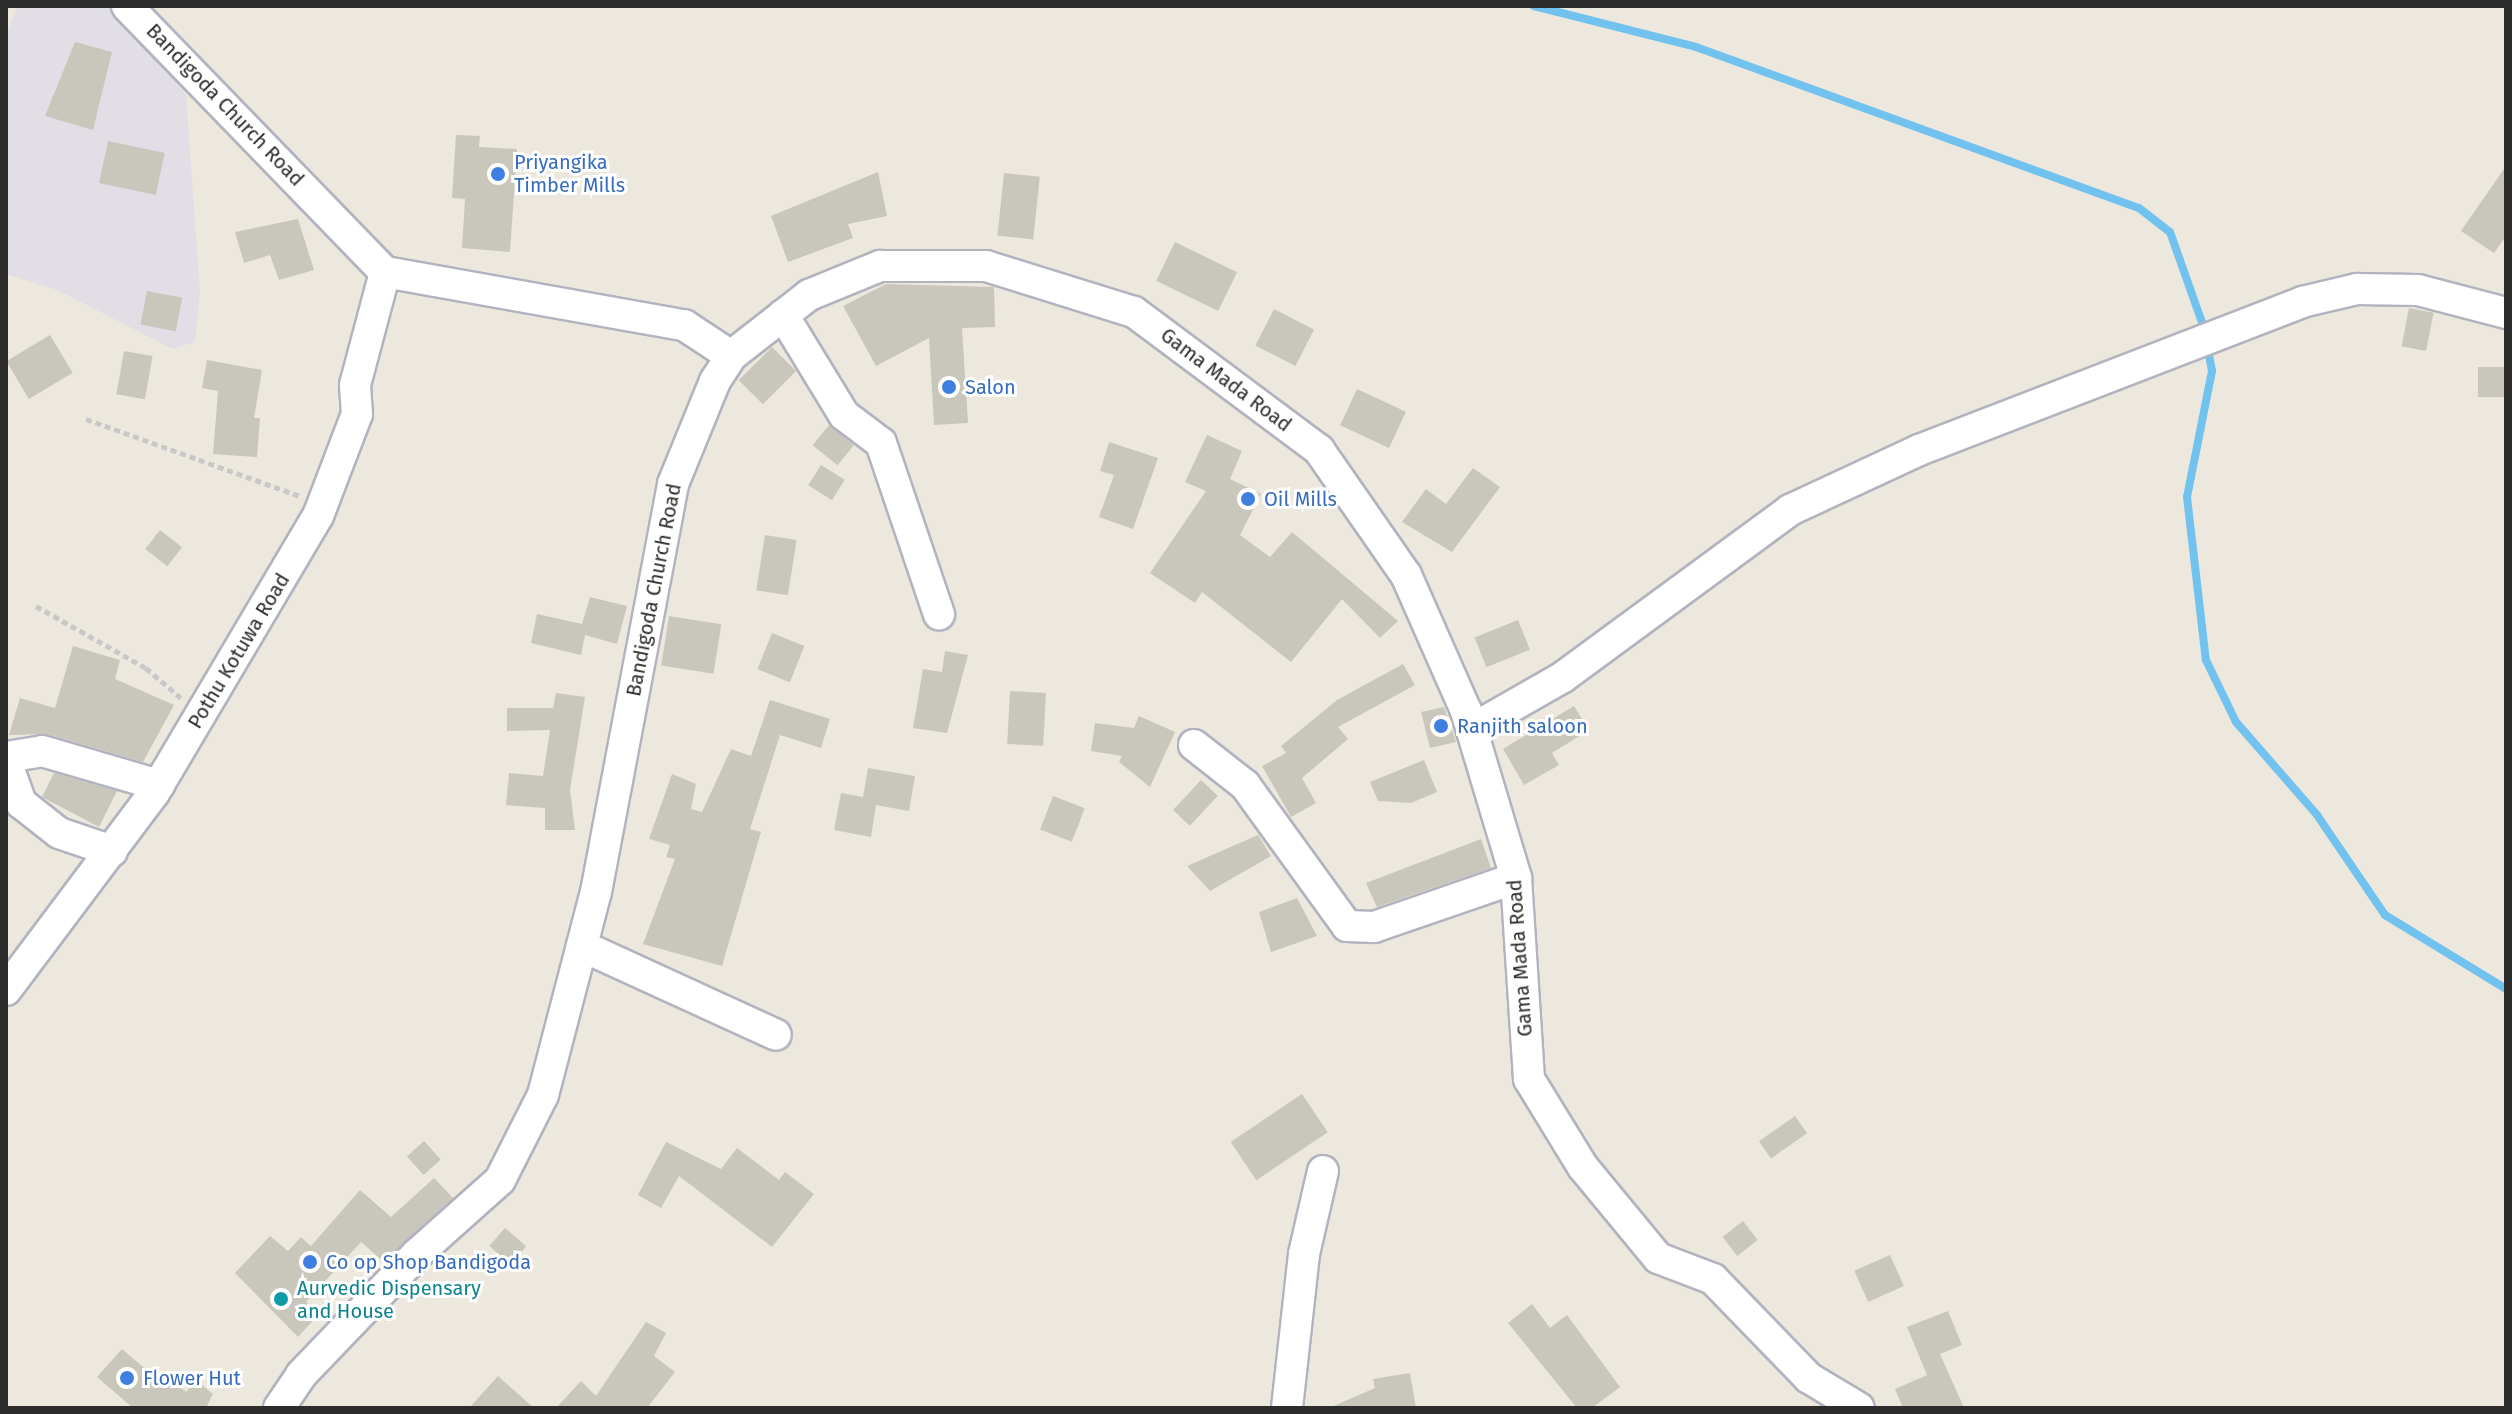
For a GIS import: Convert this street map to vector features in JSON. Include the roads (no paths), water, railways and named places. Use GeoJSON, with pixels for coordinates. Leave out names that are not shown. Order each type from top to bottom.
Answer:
{"type":"FeatureCollection","features":[{"type":"Feature","properties":{"kind":"street","name":"Bandigoda Church Road"},"geometry":{"type":"LineString","coordinates":[[127,6],[385,272]]}},
{"type":"Feature","properties":{"kind":"street","name":"Gama Mada Road"},"geometry":{"type":"LineString","coordinates":[[731,356],[809,295],[880,266],[986,266],[1134,312],[1319,450],[1406,575],[1472,729],[1516,878],[1529,1079],[1583,1167],[1658,1258],[1713,1279],[1809,1378],[1859,1408]]}},
{"type":"Feature","properties":{"kind":"street"},"geometry":{"type":"LineString","coordinates":[[385,272],[684,325],[731,356]]}},
{"type":"Feature","properties":{"kind":"street","name":"Pothu Kotuwa Road"},"geometry":{"type":"LineString","coordinates":[[6,990],[159,785],[323,504],[357,414],[355,385],[385,272]]}},
{"type":"Feature","properties":{"kind":"street"},"geometry":{"type":"LineString","coordinates":[[1472,729],[1563,677],[1790,510],[1919,450],[2343,293],[2418,290],[2506,313]]}},
{"type":"Feature","properties":{"kind":"street"},"geometry":{"type":"LineString","coordinates":[[783,315],[844,415],[881,443],[939,614]]}},
{"type":"Feature","properties":{"kind":"street","name":"Bandigoda Church Road"},"geometry":{"type":"LineString","coordinates":[[279,1408],[301,1375],[417,1254],[500,1180],[543,1095],[582,946],[673,484],[731,356]]}},
{"type":"Feature","properties":{"kind":"street"},"geometry":{"type":"LineString","coordinates":[[1194,745],[1245,785],[1347,926],[1374,927],[1516,878]]}},
{"type":"Feature","properties":{"kind":"street"},"geometry":{"type":"LineString","coordinates":[[112,851],[59,833],[21,803],[6,759],[42,751],[159,785]]}},
{"type":"Feature","properties":{"kind":"street"},"geometry":{"type":"LineString","coordinates":[[582,946],[776,1035]]}},
{"type":"Feature","properties":{"kind":"street"},"geometry":{"type":"LineString","coordinates":[[1287,1408],[1304,1254],[1323,1171]]}},
{"type":"Feature","properties":{"kind":"waterway"},"geometry":{"type":"LineString","coordinates":[[1534,6],[1696,47],[2139,208],[2170,232],[2205,331]]}},
{"type":"Feature","properties":{"kind":"waterway"},"geometry":{"type":"LineString","coordinates":[[2207,345],[2212,371],[2187,497],[2206,660],[2236,722],[2317,815],[2385,915],[2506,989]]}},
{"type":"Feature","properties":{"kind":"place","name":"Priyangika Timber Mills"},"geometry":{"type":"Point","coordinates":[498,174]}},
{"type":"Feature","properties":{"kind":"place","name":"Salon"},"geometry":{"type":"Point","coordinates":[949,387]}},
{"type":"Feature","properties":{"kind":"place","name":"Oil Mills"},"geometry":{"type":"Point","coordinates":[1248,499]}},
{"type":"Feature","properties":{"kind":"place","name":"Ranjith saloon"},"geometry":{"type":"Point","coordinates":[1441,726]}},
{"type":"Feature","properties":{"kind":"place","name":"Co op Shop Bandigoda"},"geometry":{"type":"Point","coordinates":[310,1262]}},
{"type":"Feature","properties":{"kind":"place","name":"Aurvedic Dispensary and House"},"geometry":{"type":"Point","coordinates":[281,1299]}},
{"type":"Feature","properties":{"kind":"place","name":"Flower Hut"},"geometry":{"type":"Point","coordinates":[127,1378]}}]}
